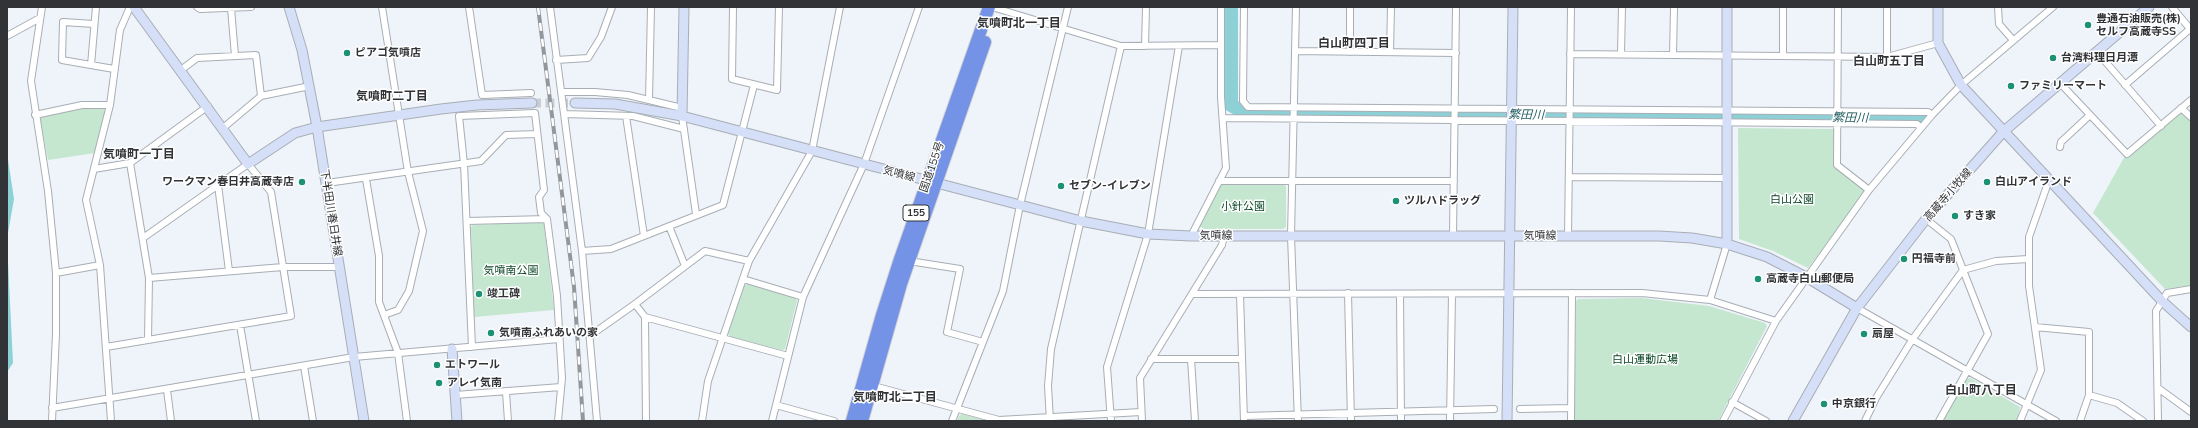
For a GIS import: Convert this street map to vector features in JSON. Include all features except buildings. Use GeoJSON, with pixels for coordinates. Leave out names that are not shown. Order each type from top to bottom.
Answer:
{"type":"FeatureCollection","features":[{"type":"Feature","properties":{"kind":"highway","name":"国道155号"},"geometry":{"type":"LineString","coordinates":[[862,421],[867,384],[882,315],[932,182],[994,7]]}},
{"type":"Feature","properties":{"kind":"highway","name":"国道155号"},"geometry":{"type":"LineString","coordinates":[[852,421],[867,384],[909,261],[932,182]]}},
{"type":"Feature","properties":{"kind":"street"},"geometry":{"type":"LineString","coordinates":[[42,7],[32,81],[35,115],[48,190],[56,273],[56,334],[52,421]]}},
{"type":"Feature","properties":{"kind":"street"},"geometry":{"type":"LineString","coordinates":[[91,65],[96,7]]}},
{"type":"Feature","properties":{"kind":"street"},"geometry":{"type":"LineString","coordinates":[[111,421],[100,266],[86,200],[110,106],[120,30],[130,7]]}},
{"type":"Feature","properties":{"kind":"street"},"geometry":{"type":"LineString","coordinates":[[106,347],[291,316],[271,192],[248,164],[208,106],[134,7]]}},
{"type":"Feature","properties":{"kind":"street"},"geometry":{"type":"LineString","coordinates":[[197,7],[200,9],[251,7]]}},
{"type":"Feature","properties":{"kind":"street","name":"下半田川春日井線"},"geometry":{"type":"LineString","coordinates":[[289,7],[302,50],[310,86],[327,183],[364,421]]}},
{"type":"Feature","properties":{"kind":"street"},"geometry":{"type":"LineString","coordinates":[[382,7],[408,172],[423,231],[409,291],[398,310],[384,314]]}},
{"type":"Feature","properties":{"kind":"street"},"geometry":{"type":"LineString","coordinates":[[469,7],[482,95],[531,93]]}},
{"type":"Feature","properties":{"kind":"street"},"geometry":{"type":"LineString","coordinates":[[550,7],[582,251],[591,335],[597,421]]}},
{"type":"Feature","properties":{"kind":"street"},"geometry":{"type":"LineString","coordinates":[[556,60],[588,58],[601,37],[612,7]]}},
{"type":"Feature","properties":{"kind":"street"},"geometry":{"type":"LineString","coordinates":[[650,100],[651,7]]}},
{"type":"Feature","properties":{"kind":"street"},"geometry":{"type":"LineString","coordinates":[[684,7],[682,112],[696,214]]}},
{"type":"Feature","properties":{"kind":"street"},"geometry":{"type":"LineString","coordinates":[[733,7],[732,79],[777,90],[779,7]]}},
{"type":"Feature","properties":{"kind":"street"},"geometry":{"type":"LineString","coordinates":[[702,421],[708,381],[749,261],[812,151],[840,7]]}},
{"type":"Feature","properties":{"kind":"street"},"geometry":{"type":"LineString","coordinates":[[772,421],[803,297],[864,164],[919,7]]}},
{"type":"Feature","properties":{"kind":"street"},"geometry":{"type":"LineString","coordinates":[[994,7],[1121,46],[1221,45]]}},
{"type":"Feature","properties":{"kind":"street"},"geometry":{"type":"LineString","coordinates":[[952,421],[1003,291],[1020,205],[1068,7]]}},
{"type":"Feature","properties":{"kind":"street"},"geometry":{"type":"LineString","coordinates":[[1145,46],[1146,7]]}},
{"type":"Feature","properties":{"kind":"street"},"geometry":{"type":"LineString","coordinates":[[1191,236],[1226,168],[1224,118],[1221,96],[1221,7]]}},
{"type":"Feature","properties":{"kind":"street"},"geometry":{"type":"LineString","coordinates":[[1244,7],[1242,101],[1248,107],[1570,108],[1726,111],[1928,112],[1932,115]]}},
{"type":"Feature","properties":{"kind":"street"},"geometry":{"type":"LineString","coordinates":[[1296,7],[1291,236],[1298,418]]}},
{"type":"Feature","properties":{"kind":"street"},"geometry":{"type":"LineString","coordinates":[[1350,7],[1350,52]]}},
{"type":"Feature","properties":{"kind":"street"},"geometry":{"type":"LineString","coordinates":[[1390,52],[1391,7]]}},
{"type":"Feature","properties":{"kind":"street"},"geometry":{"type":"LineString","coordinates":[[1453,236],[1456,7]]}},
{"type":"Feature","properties":{"kind":"street"},"geometry":{"type":"LineString","coordinates":[[1507,421],[1513,7]]}},
{"type":"Feature","properties":{"kind":"street"},"geometry":{"type":"LineString","coordinates":[[1568,236],[1571,7]]}},
{"type":"Feature","properties":{"kind":"street"},"geometry":{"type":"LineString","coordinates":[[1621,54],[1622,7]]}},
{"type":"Feature","properties":{"kind":"street"},"geometry":{"type":"LineString","coordinates":[[1673,54],[1674,7]]}},
{"type":"Feature","properties":{"kind":"street"},"geometry":{"type":"LineString","coordinates":[[1710,300],[1727,244],[1727,7]]}},
{"type":"Feature","properties":{"kind":"street"},"geometry":{"type":"LineString","coordinates":[[1783,7],[1783,56]]}},
{"type":"Feature","properties":{"kind":"street"},"geometry":{"type":"LineString","coordinates":[[1838,7],[1837,165],[1869,190]]}},
{"type":"Feature","properties":{"kind":"street"},"geometry":{"type":"LineString","coordinates":[[1887,7],[1887,57]]}},
{"type":"Feature","properties":{"kind":"street"},"geometry":{"type":"LineString","coordinates":[[1938,7],[1938,43],[1961,85],[2003,132],[2162,301],[2191,326]]}},
{"type":"Feature","properties":{"kind":"street"},"geometry":{"type":"LineString","coordinates":[[1998,7],[1999,24],[2013,40]]}},
{"type":"Feature","properties":{"kind":"street"},"geometry":{"type":"LineString","coordinates":[[1724,421],[1732,402],[1776,321],[1806,276],[1869,190],[1932,115],[1961,85],[2052,7]]}},
{"type":"Feature","properties":{"kind":"street","name":"高蔵寺小牧線"},"geometry":{"type":"LineString","coordinates":[[1793,421],[1857,308],[1926,219],[2003,132],[2149,7]]}},
{"type":"Feature","properties":{"kind":"street"},"geometry":{"type":"LineString","coordinates":[[2125,85],[2191,30],[2172,7]]}},
{"type":"Feature","properties":{"kind":"street"},"geometry":{"type":"LineString","coordinates":[[231,8],[235,56]]}},
{"type":"Feature","properties":{"kind":"street"},"geometry":{"type":"LineString","coordinates":[[7,36],[40,18]]}},
{"type":"Feature","properties":{"kind":"street"},"geometry":{"type":"LineString","coordinates":[[94,24],[63,22],[62,60],[114,69]]}},
{"type":"Feature","properties":{"kind":"street"},"geometry":{"type":"LineString","coordinates":[[1570,54],[1887,57],[1938,43]]}},
{"type":"Feature","properties":{"kind":"street"},"geometry":{"type":"LineString","coordinates":[[1050,419],[1048,386],[1051,349],[1121,46]]}},
{"type":"Feature","properties":{"kind":"street"},"geometry":{"type":"LineString","coordinates":[[1111,421],[1107,367],[1148,234],[1179,46]]}},
{"type":"Feature","properties":{"kind":"street"},"geometry":{"type":"LineString","coordinates":[[1294,51],[1456,53]]}},
{"type":"Feature","properties":{"kind":"street"},"geometry":{"type":"LineString","coordinates":[[2097,52],[2161,126]]}},
{"type":"Feature","properties":{"kind":"street"},"geometry":{"type":"LineString","coordinates":[[181,70],[197,58],[256,55],[262,96]]}},
{"type":"Feature","properties":{"kind":"street"},"geometry":{"type":"LineString","coordinates":[[2060,83],[2127,154],[2191,100]]}},
{"type":"Feature","properties":{"kind":"street"},"geometry":{"type":"LineString","coordinates":[[582,251],[611,249],[696,214],[723,205],[754,85]]}},
{"type":"Feature","properties":{"kind":"street"},"geometry":{"type":"LineString","coordinates":[[223,128],[262,96],[310,86]]}},
{"type":"Feature","properties":{"kind":"street"},"geometry":{"type":"LineString","coordinates":[[561,92],[595,92],[650,100],[682,112]]}},
{"type":"Feature","properties":{"kind":"street"},"geometry":{"type":"LineString","coordinates":[[143,238],[248,164],[295,133],[317,127],[398,114],[477,105],[532,103]]}},
{"type":"Feature","properties":{"kind":"street","name":"気噴線"},"geometry":{"type":"LineString","coordinates":[[575,103],[614,104],[682,112],[742,133],[1081,221],[1148,234],[1191,236],[1659,236],[1692,238],[1727,244],[1767,257],[1806,276],[1857,308]]}},
{"type":"Feature","properties":{"kind":"street"},"geometry":{"type":"LineString","coordinates":[[35,115],[82,105],[110,106]]}},
{"type":"Feature","properties":{"kind":"street"},"geometry":{"type":"LineString","coordinates":[[94,169],[130,163],[208,106]]}},
{"type":"Feature","properties":{"kind":"street"},"geometry":{"type":"LineString","coordinates":[[2181,108],[2191,117]]}},
{"type":"Feature","properties":{"kind":"street"},"geometry":{"type":"LineString","coordinates":[[472,346],[464,164],[459,116],[535,113],[544,190],[539,197],[541,213],[547,219],[557,296],[561,387],[558,421]]}},
{"type":"Feature","properties":{"kind":"street"},"geometry":{"type":"LineString","coordinates":[[565,114],[626,116],[684,129]]}},
{"type":"Feature","properties":{"kind":"street"},"geometry":{"type":"LineString","coordinates":[[2060,147],[2062,142],[2090,115]]}},
{"type":"Feature","properties":{"kind":"street"},"geometry":{"type":"LineString","coordinates":[[626,116],[644,236]]}},
{"type":"Feature","properties":{"kind":"street"},"geometry":{"type":"LineString","coordinates":[[1224,118],[1917,124],[1921,128]]}},
{"type":"Feature","properties":{"kind":"street"},"geometry":{"type":"LineString","coordinates":[[327,183],[366,179],[481,161],[506,135],[538,134]]}},
{"type":"Feature","properties":{"kind":"street"},"geometry":{"type":"LineString","coordinates":[[130,163],[149,278],[148,340]]}},
{"type":"Feature","properties":{"kind":"street"},"geometry":{"type":"LineString","coordinates":[[1569,177],[1726,178]]}},
{"type":"Feature","properties":{"kind":"street"},"geometry":{"type":"LineString","coordinates":[[366,179],[379,256],[379,302],[398,353],[407,421]]}},
{"type":"Feature","properties":{"kind":"street"},"geometry":{"type":"LineString","coordinates":[[2020,421],[2041,370],[2029,286],[2028,237],[2049,180]]}},
{"type":"Feature","properties":{"kind":"street"},"geometry":{"type":"LineString","coordinates":[[1219,181],[1454,181]]}},
{"type":"Feature","properties":{"kind":"street"},"geometry":{"type":"LineString","coordinates":[[218,185],[229,271]]}},
{"type":"Feature","properties":{"kind":"street"},"geometry":{"type":"LineString","coordinates":[[467,222],[547,219]]}},
{"type":"Feature","properties":{"kind":"street"},"geometry":{"type":"LineString","coordinates":[[1926,219],[1952,239],[1988,334],[1939,421]]}},
{"type":"Feature","properties":{"kind":"street"},"geometry":{"type":"LineString","coordinates":[[669,226],[685,266]]}},
{"type":"Feature","properties":{"kind":"street"},"geometry":{"type":"LineString","coordinates":[[1142,421],[1140,378],[1222,245],[1224,236]]}},
{"type":"Feature","properties":{"kind":"street"},"geometry":{"type":"LineString","coordinates":[[591,335],[705,251],[749,261]]}},
{"type":"Feature","properties":{"kind":"street"},"geometry":{"type":"LineString","coordinates":[[1865,421],[1876,398],[1912,340],[1963,270],[1996,261],[2028,259]]}},
{"type":"Feature","properties":{"kind":"street"},"geometry":{"type":"LineString","coordinates":[[909,261],[960,269],[947,332],[983,342]]}},
{"type":"Feature","properties":{"kind":"street"},"geometry":{"type":"LineString","coordinates":[[56,273],[100,266]]}},
{"type":"Feature","properties":{"kind":"street"},"geometry":{"type":"LineString","coordinates":[[149,278],[283,266],[340,267]]}},
{"type":"Feature","properties":{"kind":"street"},"geometry":{"type":"LineString","coordinates":[[743,279],[803,297]]}},
{"type":"Feature","properties":{"kind":"street"},"geometry":{"type":"LineString","coordinates":[[2158,421],[2156,311],[2167,292],[2191,289]]}},
{"type":"Feature","properties":{"kind":"street"},"geometry":{"type":"LineString","coordinates":[[1348,293],[1351,421]]}},
{"type":"Feature","properties":{"kind":"street"},"geometry":{"type":"LineString","coordinates":[[1571,421],[1572,293]]}},
{"type":"Feature","properties":{"kind":"street"},"geometry":{"type":"LineString","coordinates":[[1192,294],[1642,293],[1710,300],[1776,321]]}},
{"type":"Feature","properties":{"kind":"street"},"geometry":{"type":"LineString","coordinates":[[1240,294],[1244,418],[1298,418],[1350,414],[1494,409]]}},
{"type":"Feature","properties":{"kind":"street"},"geometry":{"type":"LineString","coordinates":[[1400,294],[1401,421]]}},
{"type":"Feature","properties":{"kind":"street"},"geometry":{"type":"LineString","coordinates":[[1450,421],[1452,294]]}},
{"type":"Feature","properties":{"kind":"street"},"geometry":{"type":"LineString","coordinates":[[635,304],[645,317],[646,421]]}},
{"type":"Feature","properties":{"kind":"street"},"geometry":{"type":"LineString","coordinates":[[1857,308],[2056,421]]}},
{"type":"Feature","properties":{"kind":"street"},"geometry":{"type":"LineString","coordinates":[[645,317],[788,356]]}},
{"type":"Feature","properties":{"kind":"street"},"geometry":{"type":"LineString","coordinates":[[240,325],[256,421]]}},
{"type":"Feature","properties":{"kind":"street"},"geometry":{"type":"LineString","coordinates":[[2035,327],[2089,332],[2089,395],[2080,421]]}},
{"type":"Feature","properties":{"kind":"street"},"geometry":{"type":"LineString","coordinates":[[52,408],[167,390],[354,357],[559,339]]}},
{"type":"Feature","properties":{"kind":"street"},"geometry":{"type":"LineString","coordinates":[[452,349],[457,421]]}},
{"type":"Feature","properties":{"kind":"street"},"geometry":{"type":"LineString","coordinates":[[1151,359],[1242,359]]}},
{"type":"Feature","properties":{"kind":"street"},"geometry":{"type":"LineString","coordinates":[[1191,360],[1195,421]]}},
{"type":"Feature","properties":{"kind":"street"},"geometry":{"type":"LineString","coordinates":[[304,366],[313,421]]}},
{"type":"Feature","properties":{"kind":"street"},"geometry":{"type":"LineString","coordinates":[[867,384],[957,410],[999,420],[1050,419],[1141,412]]}},
{"type":"Feature","properties":{"kind":"street"},"geometry":{"type":"LineString","coordinates":[[456,395],[561,387]]}},
{"type":"Feature","properties":{"kind":"street"},"geometry":{"type":"LineString","coordinates":[[2158,388],[2191,412]]}},
{"type":"Feature","properties":{"kind":"street"},"geometry":{"type":"LineString","coordinates":[[167,390],[171,421]]}},
{"type":"Feature","properties":{"kind":"street"},"geometry":{"type":"LineString","coordinates":[[506,392],[508,421]]}},
{"type":"Feature","properties":{"kind":"street"},"geometry":{"type":"LineString","coordinates":[[2089,395],[2117,404],[2143,421]]}},
{"type":"Feature","properties":{"kind":"street"},"geometry":{"type":"LineString","coordinates":[[1732,402],[1766,421]]}},
{"type":"Feature","properties":{"kind":"street"},"geometry":{"type":"LineString","coordinates":[[776,405],[834,421]]}},
{"type":"Feature","properties":{"kind":"street"},"geometry":{"type":"LineString","coordinates":[[1520,409],[1571,408]]}},
{"type":"Feature","properties":{"kind":"green space"},"geometry":{"type":"Polygon","coordinates":[[[77,106],[103,107],[105,110],[95,153],[48,160],[40,119],[41,116],[77,106]]]}},
{"type":"Feature","properties":{"kind":"green space"},"geometry":{"type":"Polygon","coordinates":[[[2179,114],[2183,114],[2191,122],[2191,285],[2165,289],[2093,213],[2125,156],[2129,156],[2179,114]]]}},
{"type":"Feature","properties":{"kind":"green space","name":"白山公園"},"geometry":{"type":"Polygon","coordinates":[[[1738,128],[1836,129],[1836,167],[1866,191],[1808,268],[1773,251],[1739,239],[1738,128]]]}},
{"type":"Feature","properties":{"kind":"green space","name":"小針公園"},"geometry":{"type":"Polygon","coordinates":[[[1284,184],[1286,187],[1286,227],[1283,229],[1203,229],[1199,225],[1221,185],[1284,184]]]}},
{"type":"Feature","properties":{"kind":"green space","name":"気噴南公園"},"geometry":{"type":"Polygon","coordinates":[[[542,222],[544,224],[554,310],[474,317],[471,227],[473,225],[542,222]]]}},
{"type":"Feature","properties":{"kind":"green space"},"geometry":{"type":"Polygon","coordinates":[[[747,284],[795,298],[797,301],[785,349],[782,350],[730,337],[728,333],[744,286],[747,284]]]}},
{"type":"Feature","properties":{"kind":"green space","name":"白山運動広場"},"geometry":{"type":"Polygon","coordinates":[[[1642,298],[1709,306],[1765,323],[1767,326],[1718,421],[1574,421],[1576,301],[1578,299],[1642,298]]]}},
{"type":"Feature","properties":{"kind":"green space"},"geometry":{"type":"Polygon","coordinates":[[[1970,378],[2020,407],[2017,421],[1945,421],[1944,418],[1966,379],[1970,378]]]}},
{"type":"Feature","properties":{"kind":"green space"},"geometry":{"type":"Polygon","coordinates":[[[962,414],[988,421],[957,421],[959,416],[962,414]]]}},
{"type":"Feature","properties":{"kind":"water"},"geometry":{"type":"Polygon","coordinates":[[[7,153],[14,199],[7,239],[7,153]]]}},
{"type":"Feature","properties":{"kind":"water"},"geometry":{"type":"Polygon","coordinates":[[[7,241],[13,363],[7,372],[7,241]]]}},
{"type":"Feature","properties":{"kind":"waterway","name":"繁田川"},"geometry":{"type":"LineString","coordinates":[[1231,7],[1231,105],[1243,112],[1921,119]]}},
{"type":"Feature","properties":{"kind":"tunnel"},"geometry":{"type":"LineString","coordinates":[[532,103],[575,103]]}},
{"type":"Feature","properties":{"kind":"railway"},"geometry":{"type":"LineString","coordinates":[[538,7],[574,287],[583,421]]}},
{"type":"Feature","properties":{"kind":"place","name":"豊通石油販売(株) セルフ高蔵寺SS"},"geometry":{"type":"Point","coordinates":[2088,25]}},
{"type":"Feature","properties":{"kind":"place","name":"ピアゴ気噴店"},"geometry":{"type":"Point","coordinates":[347,53]}},
{"type":"Feature","properties":{"kind":"place","name":"台湾料理日月潭"},"geometry":{"type":"Point","coordinates":[2053,58]}},
{"type":"Feature","properties":{"kind":"place","name":"ファミリーマート"},"geometry":{"type":"Point","coordinates":[2011,86]}},
{"type":"Feature","properties":{"kind":"place","name":"ワークマン春日井高蔵寺店"},"geometry":{"type":"Point","coordinates":[302,182]}},
{"type":"Feature","properties":{"kind":"place","name":"白山アイランド"},"geometry":{"type":"Point","coordinates":[1987,182]}},
{"type":"Feature","properties":{"kind":"place","name":"セブン-イレブン"},"geometry":{"type":"Point","coordinates":[1061,186]}},
{"type":"Feature","properties":{"kind":"place","name":"ツルハドラッグ"},"geometry":{"type":"Point","coordinates":[1396,201]}},
{"type":"Feature","properties":{"kind":"place","name":"すき家"},"geometry":{"type":"Point","coordinates":[1955,216]}},
{"type":"Feature","properties":{"kind":"place","name":"円福寺前"},"geometry":{"type":"Point","coordinates":[1904,259]}},
{"type":"Feature","properties":{"kind":"place","name":"高蔵寺白山郵便局"},"geometry":{"type":"Point","coordinates":[1758,279]}},
{"type":"Feature","properties":{"kind":"place","name":"竣工碑"},"geometry":{"type":"Point","coordinates":[479,294]}},
{"type":"Feature","properties":{"kind":"place","name":"気噴南ふれあいの家"},"geometry":{"type":"Point","coordinates":[491,333]}},
{"type":"Feature","properties":{"kind":"place","name":"扇屋"},"geometry":{"type":"Point","coordinates":[1864,334]}},
{"type":"Feature","properties":{"kind":"place","name":"エトワール"},"geometry":{"type":"Point","coordinates":[437,365]}},
{"type":"Feature","properties":{"kind":"place","name":"アレイ気南"},"geometry":{"type":"Point","coordinates":[439,383]}},
{"type":"Feature","properties":{"kind":"place","name":"中京銀行"},"geometry":{"type":"Point","coordinates":[1824,404]}},
{"type":"Feature","properties":{"kind":"district","name":"気噴町北一丁目"},"geometry":{"type":"Point","coordinates":[1019,23]}},
{"type":"Feature","properties":{"kind":"district","name":"白山町四丁目"},"geometry":{"type":"Point","coordinates":[1354,43]}},
{"type":"Feature","properties":{"kind":"district","name":"白山町五丁目"},"geometry":{"type":"Point","coordinates":[1889,61]}},
{"type":"Feature","properties":{"kind":"district","name":"気噴町二丁目"},"geometry":{"type":"Point","coordinates":[392,96]}},
{"type":"Feature","properties":{"kind":"district","name":"気噴町一丁目"},"geometry":{"type":"Point","coordinates":[139,154]}},
{"type":"Feature","properties":{"kind":"district","name":"白山町八丁目"},"geometry":{"type":"Point","coordinates":[1981,390]}},
{"type":"Feature","properties":{"kind":"district","name":"気噴町北二丁目"},"geometry":{"type":"Point","coordinates":[895,397]}}]}
